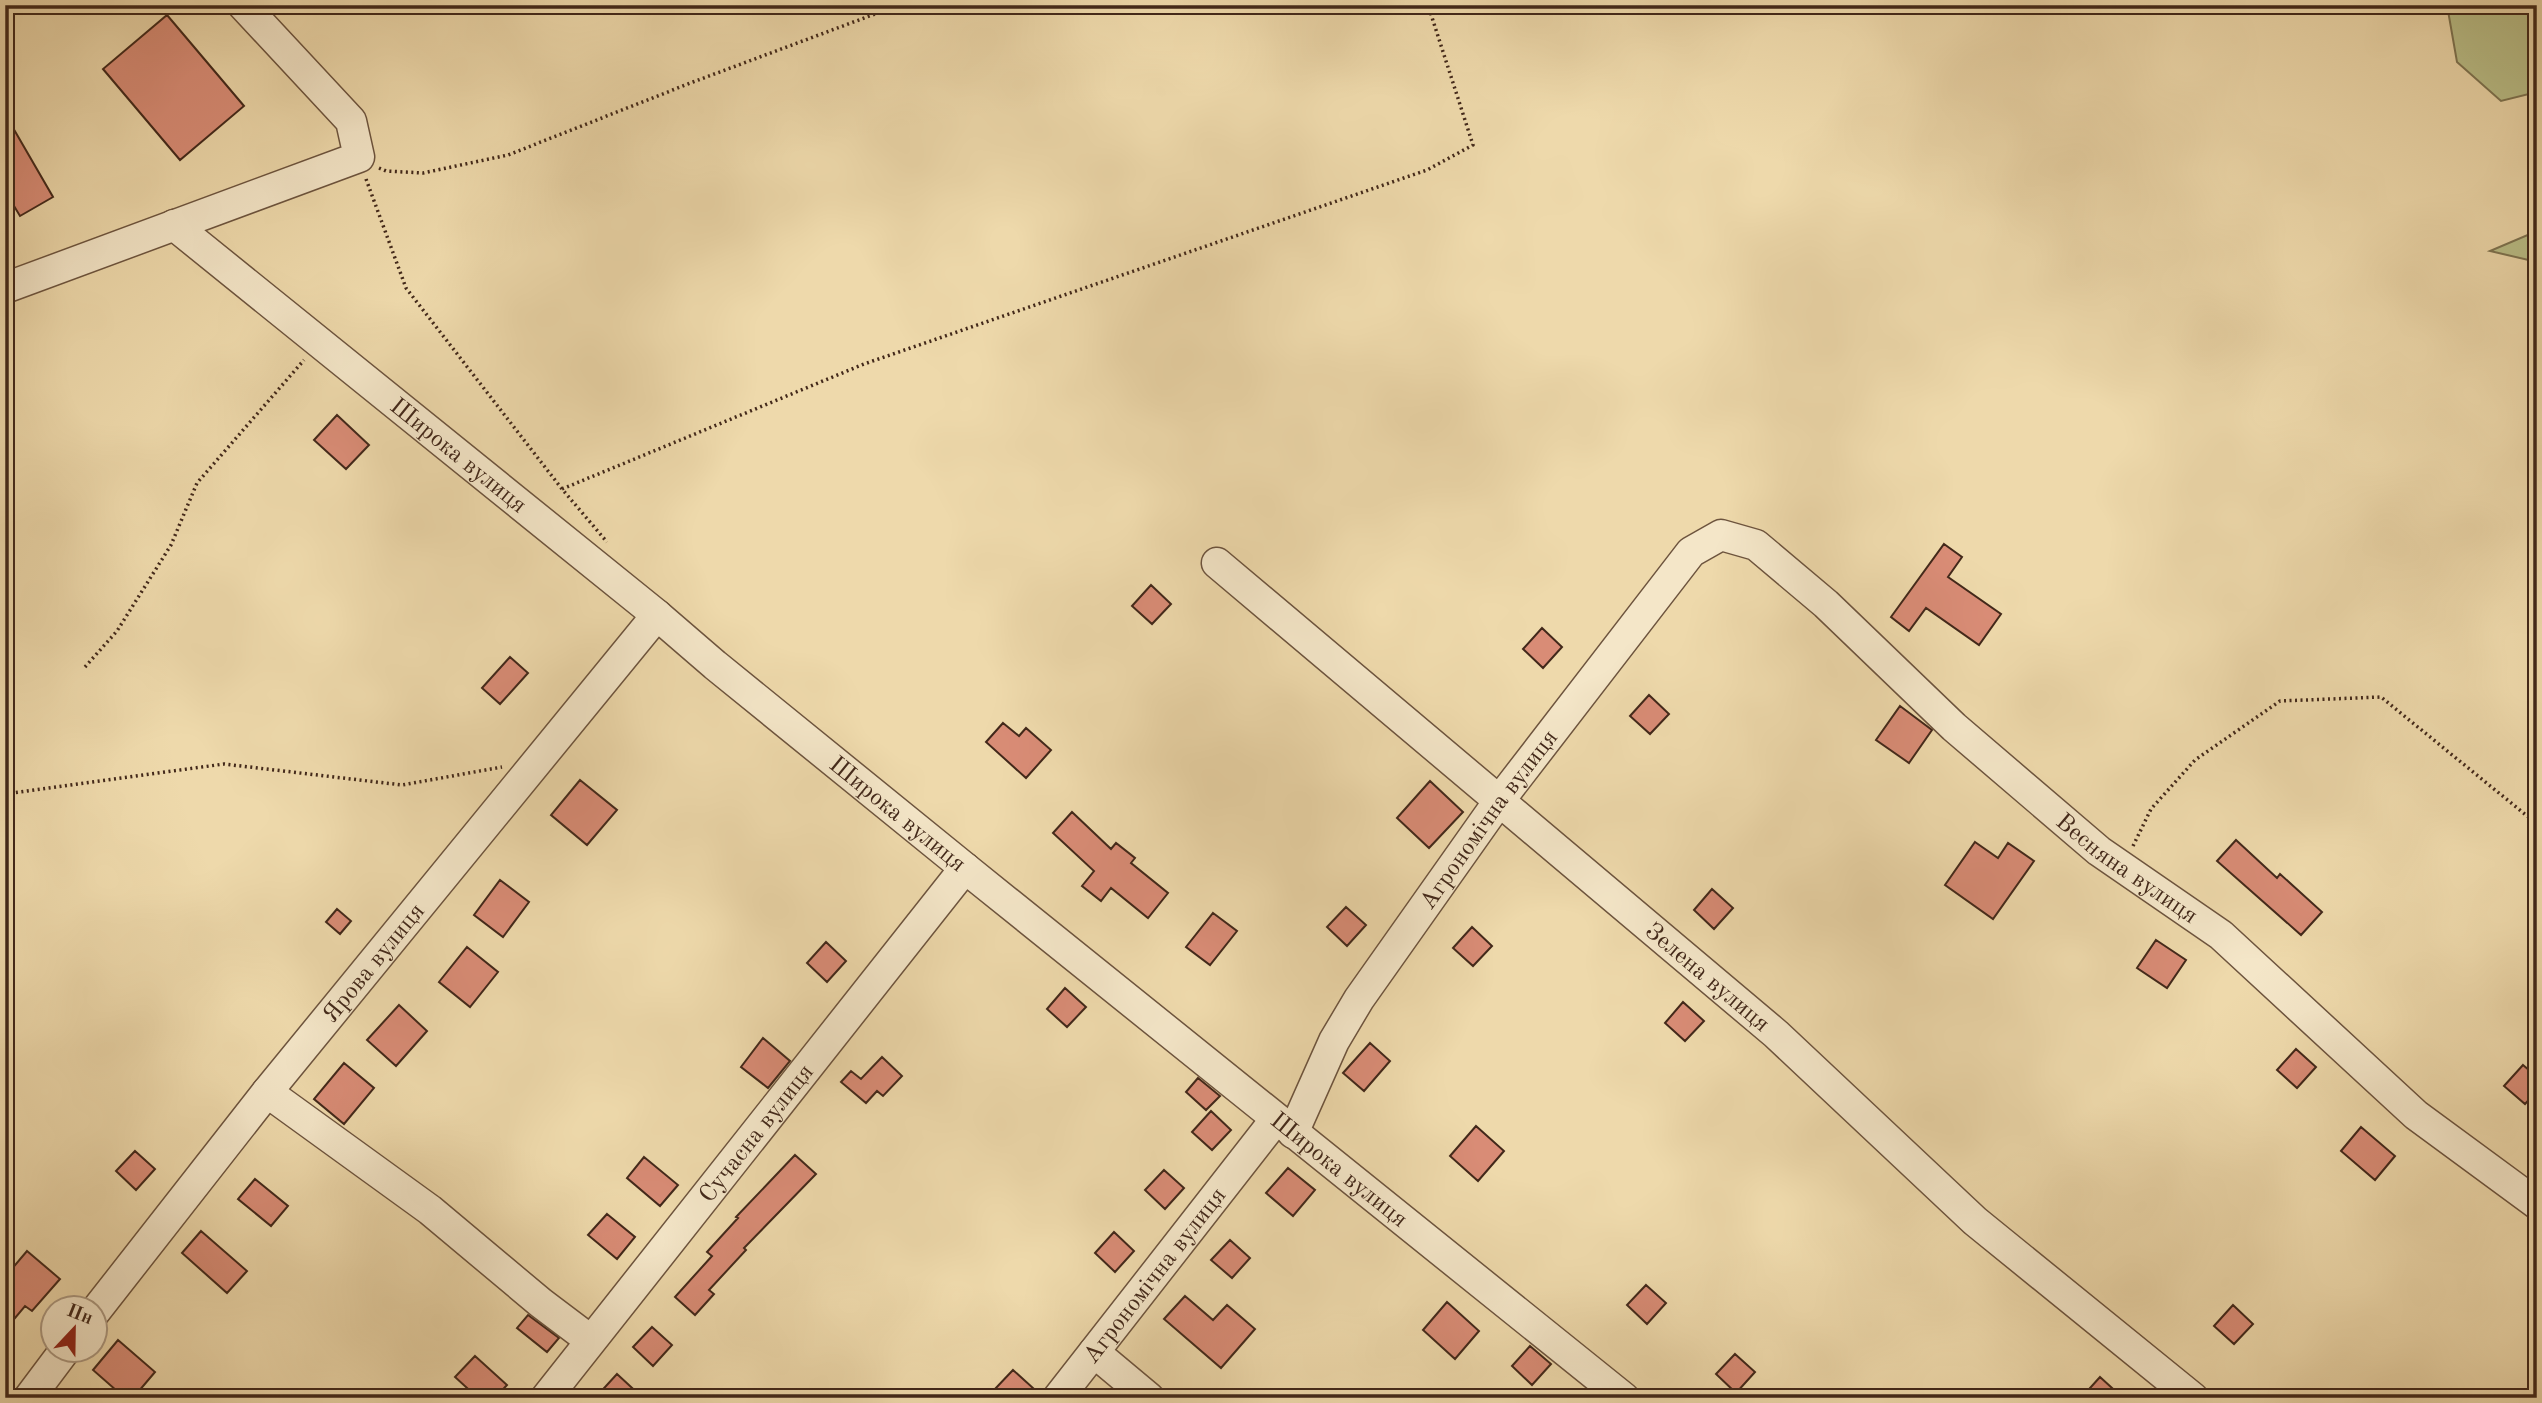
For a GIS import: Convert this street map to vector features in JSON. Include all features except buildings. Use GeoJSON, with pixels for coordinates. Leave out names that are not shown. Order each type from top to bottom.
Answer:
{"type":"FeatureCollection","features":[{"type":"Feature","properties":{"kind":"street"},"geometry":{"type":"LineString","coordinates":[[5,288],[359,157],[351,121],[243,5]]}},
{"type":"Feature","properties":{"kind":"street","name":"Широка вулиця"},"geometry":{"type":"LineString","coordinates":[[173,225],[657,615],[965,868],[1624,1398]]}},
{"type":"Feature","properties":{"kind":"street","name":"Агрономічна вулиця"},"geometry":{"type":"LineString","coordinates":[[1058,1398],[1285,1126],[1359,999],[1499,801],[1692,551],[1721,535]]}},
{"type":"Feature","properties":{"kind":"street","name":"Весняна вулиця"},"geometry":{"type":"LineString","coordinates":[[1721,535],[1756,545],[1766,553],[1826,604],[1954,727],[2099,851],[2221,934],[2416,1115],[2537,1204]]}},
{"type":"Feature","properties":{"kind":"street","name":"Зелена вулиця"},"geometry":{"type":"LineString","coordinates":[[1217,563],[1776,1034],[1975,1221],[2193,1398]]}},
{"type":"Feature","properties":{"kind":"street","name":"Ярова вулиця"},"geometry":{"type":"LineString","coordinates":[[108,1295],[267,1092],[657,615]]}},
{"type":"Feature","properties":{"kind":"street","name":"Сучасна вулиця"},"geometry":{"type":"LineString","coordinates":[[546,1398],[965,868]]}},
{"type":"Feature","properties":{"kind":"street"},"geometry":{"type":"LineString","coordinates":[[267,1092],[430,1210],[541,1303],[590,1340]]}},
{"type":"Feature","properties":{"kind":"street"},"geometry":{"type":"LineString","coordinates":[[1094,1352],[1149,1398]]}},
{"type":"Feature","properties":{"kind":"street"},"geometry":{"type":"LineString","coordinates":[[29,1398],[54,1364]]}},
{"type":"Feature","properties":{"kind":"path"},"geometry":{"type":"LineString","coordinates":[[359,157],[386,171],[423,173],[508,155],[899,5]]}},
{"type":"Feature","properties":{"kind":"path"},"geometry":{"type":"LineString","coordinates":[[562,489],[864,364],[1427,170],[1473,145],[1428,5]]}},
{"type":"Feature","properties":{"kind":"path"},"geometry":{"type":"LineString","coordinates":[[359,157],[405,288],[562,489],[616,551]]}},
{"type":"Feature","properties":{"kind":"path"},"geometry":{"type":"LineString","coordinates":[[85,667],[117,631],[171,545],[197,483],[319,342]]}},
{"type":"Feature","properties":{"kind":"path"},"geometry":{"type":"LineString","coordinates":[[2123,868],[2151,809],[2195,760],[2280,701],[2381,697],[2537,824]]}},
{"type":"Feature","properties":{"kind":"path"},"geometry":{"type":"LineString","coordinates":[[5,794],[224,764],[402,785],[538,760]]}},
{"type":"Feature","properties":{"kind":"green space"},"geometry":{"type":"Polygon","coordinates":[[[2447,5],[2537,5],[2537,92],[2501,101],[2457,62],[2447,5]]]}},
{"type":"Feature","properties":{"kind":"green space"},"geometry":{"type":"Polygon","coordinates":[[[2537,231],[2537,262],[2490,251],[2537,231]]]}}]}
